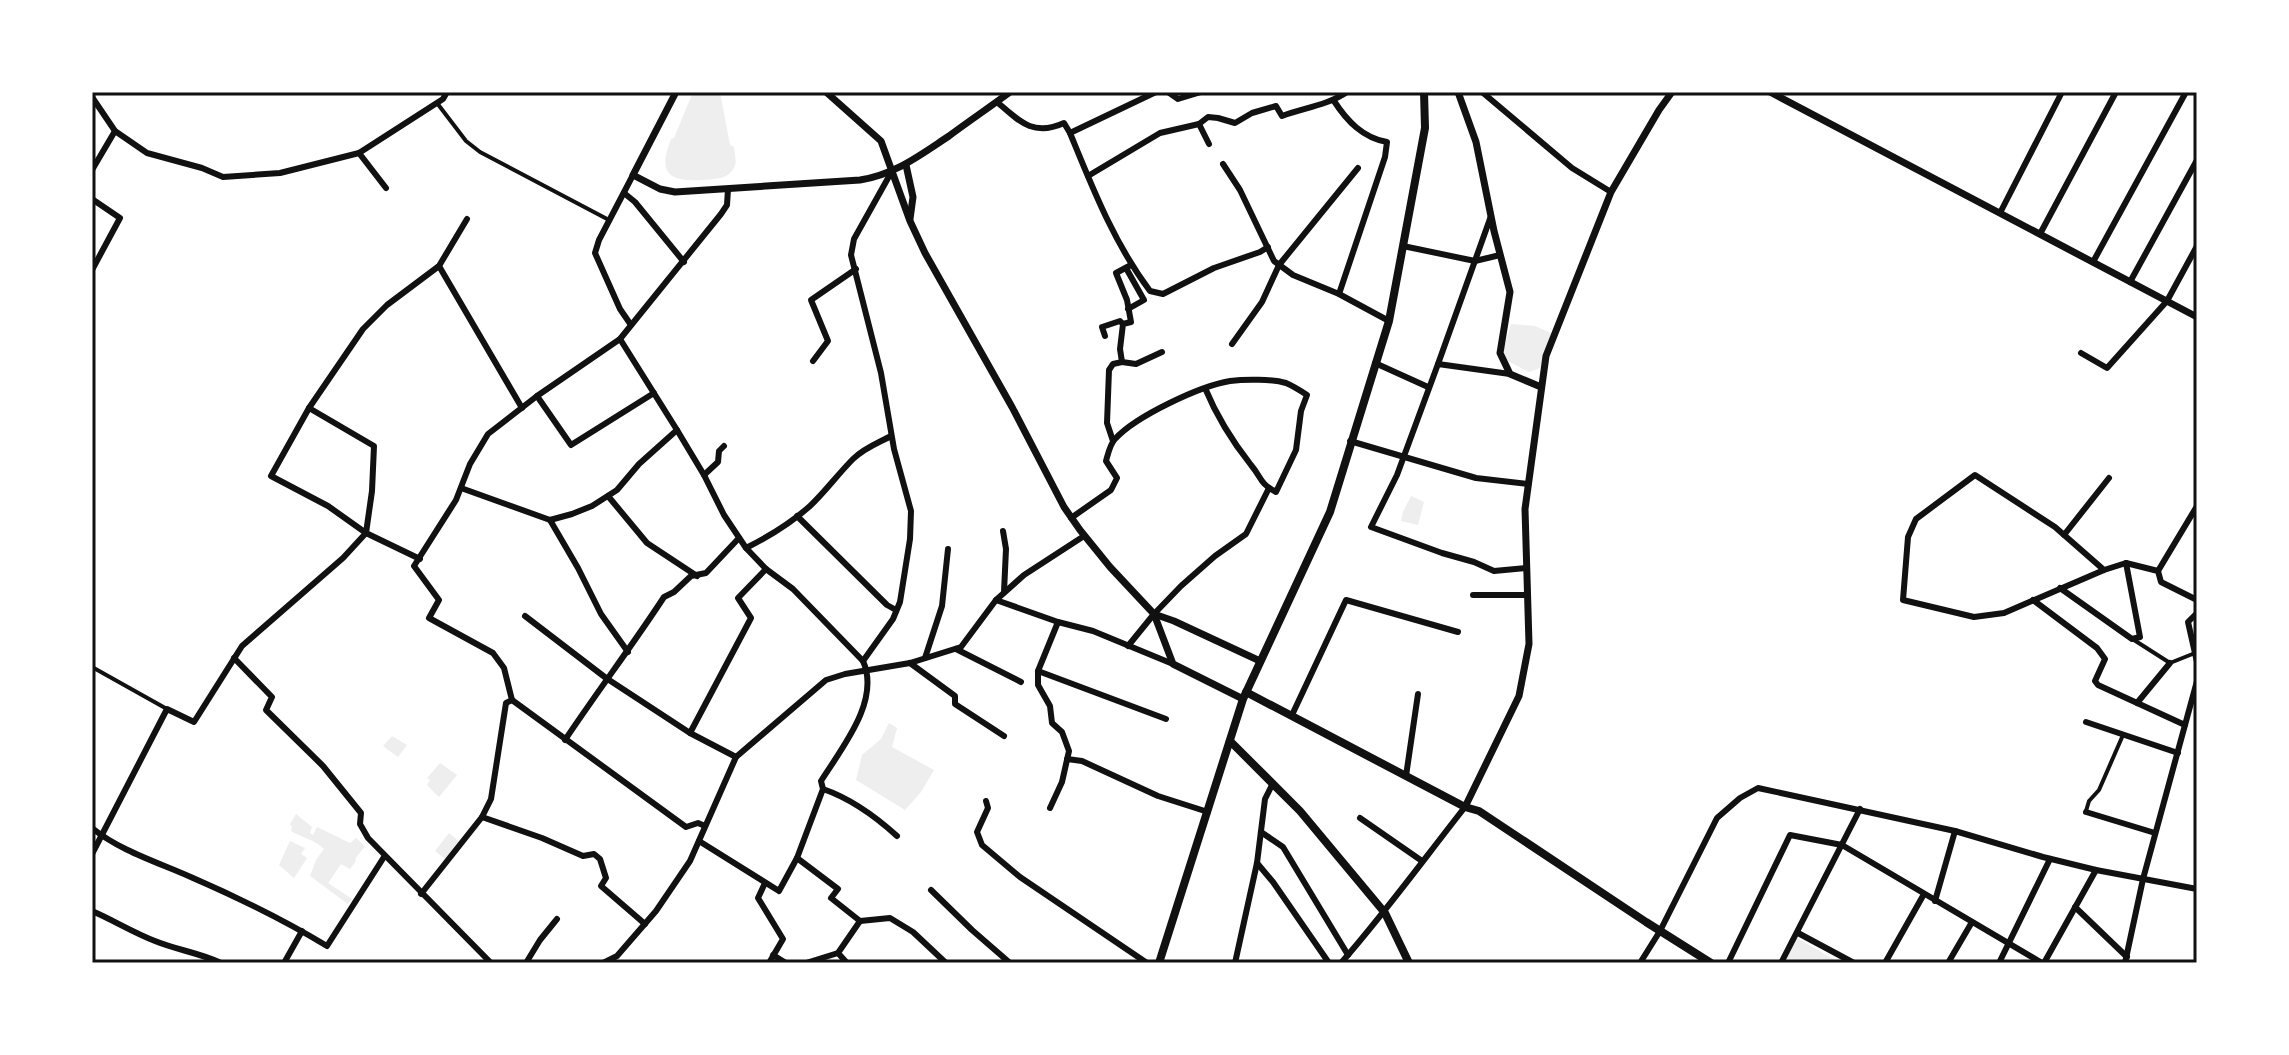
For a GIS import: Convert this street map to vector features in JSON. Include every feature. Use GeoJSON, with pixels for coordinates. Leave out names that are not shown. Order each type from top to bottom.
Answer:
{"type":"FeatureCollection","features":[{"type":"Feature","properties":{"kind":"main road"},"geometry":{"type":"LineString","coordinates":[[1159,963],[1244,696],[1330,512],[1389,321],[1425,128],[1424,92]]}},
{"type":"Feature","properties":{"kind":"main road"},"geometry":{"type":"LineString","coordinates":[[1244,696],[1292,715],[1465,807],[1479,811],[1711,963]]}},
{"type":"Feature","properties":{"kind":"main road"},"geometry":{"type":"LineString","coordinates":[[1230,741],[1300,811],[1385,913],[1409,963]]}},
{"type":"Feature","properties":{"kind":"street"},"geometry":{"type":"LineString","coordinates":[[92,97],[115,131],[147,153],[223,177],[280,173],[359,153],[443,99],[447,92]]}},
{"type":"Feature","properties":{"kind":"street"},"geometry":{"type":"LineString","coordinates":[[631,325],[620,309],[595,253],[676,92]]}},
{"type":"Feature","properties":{"kind":"street"},"geometry":{"type":"LineString","coordinates":[[826,92],[878,137],[910,221],[1071,518],[1110,567],[1154,614],[1173,664]]}},
{"type":"Feature","properties":{"kind":"street"},"geometry":{"type":"LineString","coordinates":[[633,175],[668,192],[860,180],[906,165],[1010,92]]}},
{"type":"Feature","properties":{"kind":"street"},"geometry":{"type":"LineString","coordinates":[[1070,133],[1156,92]]}},
{"type":"Feature","properties":{"kind":"street"},"geometry":{"type":"LineString","coordinates":[[1168,92],[1178,99],[1201,92]]}},
{"type":"Feature","properties":{"kind":"street"},"geometry":{"type":"LineString","coordinates":[[1088,176],[1160,133],[1199,124],[1208,117],[1235,123],[1252,113],[1276,106],[1282,116],[1334,101],[1347,92]]}},
{"type":"Feature","properties":{"kind":"street"},"geometry":{"type":"LineString","coordinates":[[1458,92],[1476,142],[1510,292],[1500,353],[1510,374]]}},
{"type":"Feature","properties":{"kind":"street"},"geometry":{"type":"LineString","coordinates":[[1482,92],[1572,168],[1611,192]]}},
{"type":"Feature","properties":{"kind":"street"},"geometry":{"type":"LineString","coordinates":[[1342,963],[1385,913],[1465,807],[1519,696],[1529,644],[1525,509],[1546,356],[1611,192],[1672,92]]}},
{"type":"Feature","properties":{"kind":"street"},"geometry":{"type":"LineString","coordinates":[[1770,92],[2197,317]]}},
{"type":"Feature","properties":{"kind":"street"},"geometry":{"type":"LineString","coordinates":[[2000,213],[2062,92]]}},
{"type":"Feature","properties":{"kind":"street"},"geometry":{"type":"LineString","coordinates":[[2040,234],[2116,92]]}},
{"type":"Feature","properties":{"kind":"street"},"geometry":{"type":"LineString","coordinates":[[2093,262],[2186,92]]}},
{"type":"Feature","properties":{"kind":"street"},"geometry":{"type":"LineString","coordinates":[[1334,101],[1369,138],[1387,142],[1385,157],[1339,294]]}},
{"type":"Feature","properties":{"kind":"street"},"geometry":{"type":"LineString","coordinates":[[997,102],[1025,126],[1052,128],[1064,123],[1144,300],[1128,309]]}},
{"type":"Feature","properties":{"kind":"street"},"geometry":{"type":"LineString","coordinates":[[437,103],[466,141],[480,152],[609,220]]}},
{"type":"Feature","properties":{"kind":"street"},"geometry":{"type":"LineString","coordinates":[[1199,124],[1209,144]]}},
{"type":"Feature","properties":{"kind":"street"},"geometry":{"type":"LineString","coordinates":[[92,170],[115,131]]}},
{"type":"Feature","properties":{"kind":"street"},"geometry":{"type":"LineString","coordinates":[[359,153],[386,188]]}},
{"type":"Feature","properties":{"kind":"street"},"geometry":{"type":"LineString","coordinates":[[2130,282],[2197,160]]}},
{"type":"Feature","properties":{"kind":"street"},"geometry":{"type":"LineString","coordinates":[[1223,164],[1240,190],[1274,261],[1293,275],[1339,294],[1389,321]]}},
{"type":"Feature","properties":{"kind":"street"},"geometry":{"type":"LineString","coordinates":[[906,165],[913,197],[910,221]]}},
{"type":"Feature","properties":{"kind":"street"},"geometry":{"type":"LineString","coordinates":[[1232,344],[1262,302],[1279,265],[1358,168]]}},
{"type":"Feature","properties":{"kind":"street"},"geometry":{"type":"LineString","coordinates":[[863,661],[896,610],[905,580],[910,539],[911,511],[851,255],[854,239],[892,171]]}},
{"type":"Feature","properties":{"kind":"street"},"geometry":{"type":"LineString","coordinates":[[705,826],[698,823],[686,827],[512,700],[504,668],[493,653],[429,618],[439,600],[414,566],[456,500],[470,464],[488,434],[620,339],[727,205],[728,189]]}},
{"type":"Feature","properties":{"kind":"street"},"geometry":{"type":"LineString","coordinates":[[624,193],[684,262]]}},
{"type":"Feature","properties":{"kind":"street"},"geometry":{"type":"LineString","coordinates":[[92,199],[120,218],[92,270]]}},
{"type":"Feature","properties":{"kind":"street"},"geometry":{"type":"LineString","coordinates":[[1491,216],[1397,475],[1371,527],[1494,571],[1527,568]]}},
{"type":"Feature","properties":{"kind":"street"},"geometry":{"type":"LineString","coordinates":[[420,559],[366,533],[328,506],[271,476],[309,408],[373,316],[439,266],[467,219]]}},
{"type":"Feature","properties":{"kind":"street"},"geometry":{"type":"LineString","coordinates":[[1403,246],[1475,261],[1500,255]]}},
{"type":"Feature","properties":{"kind":"street"},"geometry":{"type":"LineString","coordinates":[[2081,353],[2107,368],[2167,301],[2197,246]]}},
{"type":"Feature","properties":{"kind":"street"},"geometry":{"type":"LineString","coordinates":[[1128,266],[1150,291],[1159,295],[1268,247]]}},
{"type":"Feature","properties":{"kind":"street"},"geometry":{"type":"LineString","coordinates":[[439,266],[522,408]]}},
{"type":"Feature","properties":{"kind":"street"},"geometry":{"type":"LineString","coordinates":[[1105,336],[1102,327],[1113,322],[1131,322],[1116,273],[1128,266]]}},
{"type":"Feature","properties":{"kind":"street"},"geometry":{"type":"LineString","coordinates":[[813,361],[828,341],[811,300],[856,269]]}},
{"type":"Feature","properties":{"kind":"street"},"geometry":{"type":"LineString","coordinates":[[1122,362],[1123,324]]}},
{"type":"Feature","properties":{"kind":"street"},"geometry":{"type":"LineString","coordinates":[[620,339],[746,548],[766,569],[793,589],[863,661],[867,671],[863,712],[821,781],[823,789],[797,858],[779,891],[699,841]]}},
{"type":"Feature","properties":{"kind":"street"},"geometry":{"type":"LineString","coordinates":[[1113,441],[1107,423],[1109,370],[1113,364],[1136,364],[1162,352]]}},
{"type":"Feature","properties":{"kind":"street"},"geometry":{"type":"LineString","coordinates":[[1375,363],[1428,387]]}},
{"type":"Feature","properties":{"kind":"street"},"geometry":{"type":"LineString","coordinates":[[1438,364],[1510,374],[1541,387]]}},
{"type":"Feature","properties":{"kind":"street"},"geometry":{"type":"LineString","coordinates":[[1071,518],[1111,490],[1117,478],[1106,461],[1113,441],[1144,417],[1205,388],[1229,381],[1285,383],[1307,395],[1301,411],[1296,450],[1276,492],[1261,482],[1254,468],[1233,444],[1205,388]]}},
{"type":"Feature","properties":{"kind":"street"},"geometry":{"type":"LineString","coordinates":[[537,396],[571,445],[654,393]]}},
{"type":"Feature","properties":{"kind":"street"},"geometry":{"type":"LineString","coordinates":[[92,667],[194,722],[242,646],[343,558],[366,533],[374,446],[309,408]]}},
{"type":"Feature","properties":{"kind":"street"},"geometry":{"type":"LineString","coordinates":[[461,488],[550,520],[592,506],[617,490],[639,464],[677,430]]}},
{"type":"Feature","properties":{"kind":"street"},"geometry":{"type":"LineString","coordinates":[[746,548],[810,506],[855,457],[891,436]]}},
{"type":"Feature","properties":{"kind":"street"},"geometry":{"type":"LineString","coordinates":[[1350,441],[1476,478],[1528,484]]}},
{"type":"Feature","properties":{"kind":"street"},"geometry":{"type":"LineString","coordinates":[[704,475],[718,462],[719,451],[724,446]]}},
{"type":"Feature","properties":{"kind":"street"},"geometry":{"type":"LineString","coordinates":[[2104,570],[2064,535],[1975,475],[1916,519],[1908,537],[1903,600],[1974,617],[2004,613],[2126,563],[2158,571]]}},
{"type":"Feature","properties":{"kind":"street"},"geometry":{"type":"LineString","coordinates":[[2064,535],[2109,478]]}},
{"type":"Feature","properties":{"kind":"street"},"geometry":{"type":"LineString","coordinates":[[1128,646],[1154,614],[1215,556],[1246,534],[1269,488]]}},
{"type":"Feature","properties":{"kind":"street"},"geometry":{"type":"LineString","coordinates":[[608,496],[647,543],[697,576]]}},
{"type":"Feature","properties":{"kind":"street"},"geometry":{"type":"LineString","coordinates":[[2197,506],[2158,571],[2161,582],[2197,600]]}},
{"type":"Feature","properties":{"kind":"street"},"geometry":{"type":"LineString","coordinates":[[797,516],[887,605],[896,610]]}},
{"type":"Feature","properties":{"kind":"street"},"geometry":{"type":"LineString","coordinates":[[550,520],[601,614],[628,652]]}},
{"type":"Feature","properties":{"kind":"street"},"geometry":{"type":"LineString","coordinates":[[1003,531],[1006,549],[1004,592]]}},
{"type":"Feature","properties":{"kind":"street"},"geometry":{"type":"LineString","coordinates":[[603,963],[617,956],[645,924],[690,861],[736,757],[826,680],[910,663],[961,647],[1004,592],[1024,575],[1084,536]]}},
{"type":"Feature","properties":{"kind":"street"},"geometry":{"type":"LineString","coordinates":[[565,740],[664,597],[691,576],[706,573],[739,538]]}},
{"type":"Feature","properties":{"kind":"street"},"geometry":{"type":"LineString","coordinates":[[925,658],[942,606],[948,549]]}},
{"type":"Feature","properties":{"kind":"street"},"geometry":{"type":"LineString","coordinates":[[2126,563],[2140,637],[2132,639]]}},
{"type":"Feature","properties":{"kind":"street"},"geometry":{"type":"LineString","coordinates":[[690,733],[751,618],[738,598],[766,569]]}},
{"type":"Feature","properties":{"kind":"street"},"geometry":{"type":"LineString","coordinates":[[2060,588],[2170,663]]}},
{"type":"Feature","properties":{"kind":"street"},"geometry":{"type":"LineString","coordinates":[[1473,595],[1528,595]]}},
{"type":"Feature","properties":{"kind":"street"},"geometry":{"type":"LineString","coordinates":[[996,600],[1093,631],[1244,696]]}},
{"type":"Feature","properties":{"kind":"street"},"geometry":{"type":"LineString","coordinates":[[1292,715],[1346,600],[1458,632]]}},
{"type":"Feature","properties":{"kind":"street"},"geometry":{"type":"LineString","coordinates":[[2033,600],[2097,648],[2105,659],[2095,681],[2098,685],[2185,725]]}},
{"type":"Feature","properties":{"kind":"street"},"geometry":{"type":"LineString","coordinates":[[2197,613],[2188,622],[2197,662]]}},
{"type":"Feature","properties":{"kind":"street"},"geometry":{"type":"LineString","coordinates":[[1154,614],[1260,661]]}},
{"type":"Feature","properties":{"kind":"street"},"geometry":{"type":"LineString","coordinates":[[525,616],[606,678],[690,733],[736,757]]}},
{"type":"Feature","properties":{"kind":"street"},"geometry":{"type":"LineString","coordinates":[[1050,808],[1062,782],[1069,751],[1062,732],[1052,723],[1050,706],[1038,685],[1038,671],[1058,622]]}},
{"type":"Feature","properties":{"kind":"street"},"geometry":{"type":"LineString","coordinates":[[956,649],[1021,682]]}},
{"type":"Feature","properties":{"kind":"street"},"geometry":{"type":"LineString","coordinates":[[2137,703],[2170,663],[2195,653]]}},
{"type":"Feature","properties":{"kind":"street"},"geometry":{"type":"LineString","coordinates":[[234,658],[272,697],[266,710],[323,766],[361,813],[360,824],[384,857],[491,963]]}},
{"type":"Feature","properties":{"kind":"street"},"geometry":{"type":"LineString","coordinates":[[910,663],[955,696],[955,704],[1004,736]]}},
{"type":"Feature","properties":{"kind":"street"},"geometry":{"type":"LineString","coordinates":[[1038,671],[1166,719]]}},
{"type":"Feature","properties":{"kind":"street"},"geometry":{"type":"LineString","coordinates":[[2126,960],[2143,879],[2197,681]]}},
{"type":"Feature","properties":{"kind":"street"},"geometry":{"type":"LineString","coordinates":[[1406,776],[1418,694]]}},
{"type":"Feature","properties":{"kind":"street"},"geometry":{"type":"LineString","coordinates":[[421,894],[482,817],[491,799],[506,703],[512,700]]}},
{"type":"Feature","properties":{"kind":"street"},"geometry":{"type":"LineString","coordinates":[[92,854],[167,709]]}},
{"type":"Feature","properties":{"kind":"street"},"geometry":{"type":"LineString","coordinates":[[2086,722],[2178,753]]}},
{"type":"Feature","properties":{"kind":"street"},"geometry":{"type":"LineString","coordinates":[[2123,735],[2086,812],[2155,833]]}},
{"type":"Feature","properties":{"kind":"street"},"geometry":{"type":"LineString","coordinates":[[1067,759],[1082,761],[1158,796],[1208,812]]}},
{"type":"Feature","properties":{"kind":"street"},"geometry":{"type":"LineString","coordinates":[[1235,963],[1257,863],[1265,799],[1273,783]]}},
{"type":"Feature","properties":{"kind":"street"},"geometry":{"type":"LineString","coordinates":[[1640,963],[1660,931],[1717,818],[1740,798],[1758,788],[1955,831],[2096,870],[2197,889]]}},
{"type":"Feature","properties":{"kind":"street"},"geometry":{"type":"LineString","coordinates":[[823,789],[873,815],[897,836]]}},
{"type":"Feature","properties":{"kind":"street"},"geometry":{"type":"LineString","coordinates":[[986,801],[988,808],[977,832],[982,845],[1020,877],[1147,963]]}},
{"type":"Feature","properties":{"kind":"street"},"geometry":{"type":"LineString","coordinates":[[1781,963],[1860,809]]}},
{"type":"Feature","properties":{"kind":"street"},"geometry":{"type":"LineString","coordinates":[[482,817],[583,856],[594,854],[600,859],[606,878],[601,886],[645,924]]}},
{"type":"Feature","properties":{"kind":"street"},"geometry":{"type":"LineString","coordinates":[[1360,818],[1422,861]]}},
{"type":"Feature","properties":{"kind":"street"},"geometry":{"type":"LineString","coordinates":[[92,828],[101,836],[284,920],[327,946],[384,857]]}},
{"type":"Feature","properties":{"kind":"street"},"geometry":{"type":"LineString","coordinates":[[1935,901],[1955,831]]}},
{"type":"Feature","properties":{"kind":"street"},"geometry":{"type":"LineString","coordinates":[[1261,832],[1283,847],[1348,955]]}},
{"type":"Feature","properties":{"kind":"street"},"geometry":{"type":"LineString","coordinates":[[1728,963],[1790,835],[1842,845],[2043,963],[2096,870]]}},
{"type":"Feature","properties":{"kind":"street"},"geometry":{"type":"LineString","coordinates":[[797,858],[838,889],[831,898],[860,921],[890,918],[913,932],[946,963]]}},
{"type":"Feature","properties":{"kind":"street"},"geometry":{"type":"LineString","coordinates":[[1999,963],[2050,859]]}},
{"type":"Feature","properties":{"kind":"street"},"geometry":{"type":"LineString","coordinates":[[1257,863],[1329,963]]}},
{"type":"Feature","properties":{"kind":"street"},"geometry":{"type":"LineString","coordinates":[[765,883],[758,898],[783,939],[769,963]]}},
{"type":"Feature","properties":{"kind":"street"},"geometry":{"type":"LineString","coordinates":[[931,890],[1010,963]]}},
{"type":"Feature","properties":{"kind":"street"},"geometry":{"type":"LineString","coordinates":[[1885,963],[1924,894]]}},
{"type":"Feature","properties":{"kind":"street"},"geometry":{"type":"LineString","coordinates":[[2075,907],[2126,960]]}},
{"type":"Feature","properties":{"kind":"street"},"geometry":{"type":"LineString","coordinates":[[92,911],[153,941],[221,963]]}},
{"type":"Feature","properties":{"kind":"street"},"geometry":{"type":"LineString","coordinates":[[540,963],[527,963],[557,919]]}},
{"type":"Feature","properties":{"kind":"street"},"geometry":{"type":"LineString","coordinates":[[806,963],[838,953],[860,921]]}},
{"type":"Feature","properties":{"kind":"street"},"geometry":{"type":"LineString","coordinates":[[1948,963],[1972,922]]}},
{"type":"Feature","properties":{"kind":"street"},"geometry":{"type":"LineString","coordinates":[[284,963],[302,931]]}},
{"type":"Feature","properties":{"kind":"street"},"geometry":{"type":"LineString","coordinates":[[1798,933],[1854,963]]}},
{"type":"Feature","properties":{"kind":"street"},"geometry":{"type":"LineString","coordinates":[[838,953],[847,963]]}},
{"type":"Feature","properties":{"kind":"street"},"geometry":{"type":"LineString","coordinates":[[773,955],[786,963]]}},
{"type":"Feature","properties":{"kind":"shaded area"},"geometry":{"type":"Polygon","coordinates":[[[693,92],[720,92],[730,145],[734,147],[736,160],[732,171],[722,178],[690,180],[668,173],[665,160],[667,150],[693,92]]]}},
{"type":"Feature","properties":{"kind":"shaded area"},"geometry":{"type":"Polygon","coordinates":[[[1511,324],[1535,326],[1551,333],[1540,368],[1529,372],[1508,361],[1503,351],[1511,324]]]}},
{"type":"Feature","properties":{"kind":"shaded area"},"geometry":{"type":"Polygon","coordinates":[[[1411,496],[1424,502],[1418,525],[1401,521],[1411,496]]]}},
{"type":"Feature","properties":{"kind":"shaded area"},"geometry":{"type":"Polygon","coordinates":[[[889,723],[897,728],[892,747],[934,770],[905,810],[856,780],[862,755],[881,739],[889,723]]]}},
{"type":"Feature","properties":{"kind":"shaded area"},"geometry":{"type":"Polygon","coordinates":[[[392,736],[407,745],[398,757],[383,746],[392,736]]]}},
{"type":"Feature","properties":{"kind":"shaded area"},"geometry":{"type":"Polygon","coordinates":[[[440,763],[457,775],[439,797],[427,785],[430,780],[427,778],[440,763]]]}},
{"type":"Feature","properties":{"kind":"shaded area"},"geometry":{"type":"Polygon","coordinates":[[[296,814],[312,827],[310,833],[313,835],[317,827],[350,843],[356,838],[365,846],[350,869],[341,864],[328,883],[352,899],[348,904],[310,876],[324,849],[291,831],[290,824],[296,814]]]}},
{"type":"Feature","properties":{"kind":"shaded area"},"geometry":{"type":"Polygon","coordinates":[[[449,833],[460,842],[446,860],[435,851],[449,833]]]}},
{"type":"Feature","properties":{"kind":"shaded area"},"geometry":{"type":"Polygon","coordinates":[[[290,841],[305,848],[301,854],[307,858],[294,878],[279,865],[290,841]]]}},
{"type":"Feature","properties":{"kind":"shaded area"},"geometry":{"type":"Polygon","coordinates":[[[1797,938],[1840,963],[1782,963],[1797,938]]]}}]}
